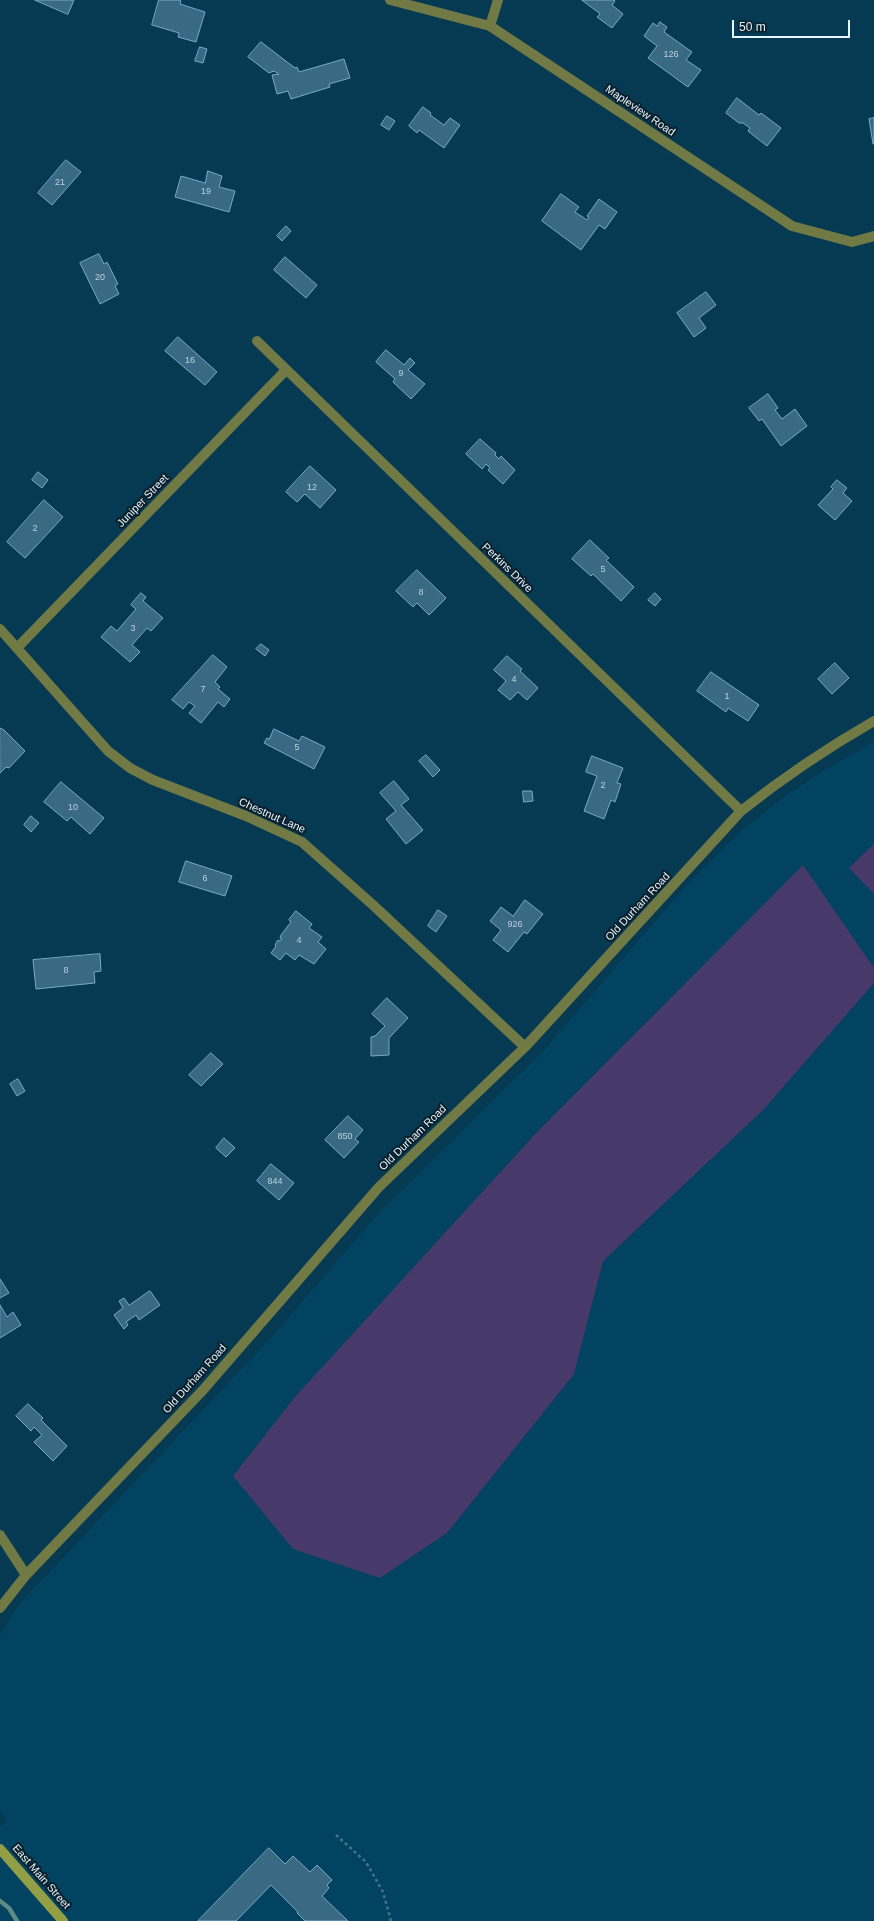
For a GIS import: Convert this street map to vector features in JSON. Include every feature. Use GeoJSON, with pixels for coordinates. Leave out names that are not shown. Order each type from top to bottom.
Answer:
{"type":"FeatureCollection","features":[{"type":"Feature","properties":{"kind":"main road","name":"East Main Street"},"geometry":{"type":"LineString","coordinates":[[0,1849],[63,1921]]}},
{"type":"Feature","properties":{"kind":"street","name":"Mapleview Road"},"geometry":{"type":"LineString","coordinates":[[390,0],[490,26],[792,226],[852,242],[874,236]]}},
{"type":"Feature","properties":{"kind":"street"},"geometry":{"type":"LineString","coordinates":[[490,26],[498,0]]}},
{"type":"Feature","properties":{"kind":"street","name":"Perkins Drive"},"geometry":{"type":"LineString","coordinates":[[257,341],[741,811]]}},
{"type":"Feature","properties":{"kind":"street","name":"Juniper Street"},"geometry":{"type":"LineString","coordinates":[[17,648],[286,370]]}},
{"type":"Feature","properties":{"kind":"street","name":"Chestnut Lane"},"geometry":{"type":"LineString","coordinates":[[0,629],[108,751],[130,768],[153,780],[246,816],[302,842],[373,904],[525,1047]]}},
{"type":"Feature","properties":{"kind":"street","name":"Old Durham Road"},"geometry":{"type":"LineString","coordinates":[[0,1608],[26,1575],[203,1390],[379,1187],[525,1047],[741,811],[780,780],[818,754],[874,721]]}},
{"type":"Feature","properties":{"kind":"street"},"geometry":{"type":"LineString","coordinates":[[0,1535],[26,1575]]}},
{"type":"Feature","properties":{"kind":"path"},"geometry":{"type":"LineString","coordinates":[[336,1835],[366,1862],[383,1892],[391,1921]]}},
{"type":"Feature","properties":{"kind":"shaded area"},"geometry":{"type":"Polygon","coordinates":[[[874,742],[874,1921],[0,1921],[0,1827],[6,1821],[0,1810],[0,1635],[13,1613],[24,1599],[268,1341],[376,1216],[544,1050],[683,889],[743,829],[784,797],[826,769],[874,742]]]}},
{"type":"Feature","properties":{"kind":"shaded area"},"geometry":{"type":"Polygon","coordinates":[[[874,844],[874,894],[849,868],[874,844]]]}},
{"type":"Feature","properties":{"kind":"shaded area"},"geometry":{"type":"Polygon","coordinates":[[[803,865],[874,968],[874,983],[763,1110],[603,1261],[574,1374],[447,1533],[380,1578],[293,1549],[233,1476],[294,1398],[537,1132],[803,865]]]}},
{"type":"Feature","properties":{"kind":"building"},"geometry":{"type":"Polygon","coordinates":[[[35,0],[74,0],[68,14],[35,0]]]}},
{"type":"Feature","properties":{"kind":"building"},"geometry":{"type":"Polygon","coordinates":[[[159,0],[180,0],[180,4],[205,12],[196,42],[178,37],[179,33],[152,25],[159,0]]]}},
{"type":"Feature","properties":{"kind":"building"},"geometry":{"type":"Polygon","coordinates":[[[582,0],[614,0],[615,1],[612,5],[623,14],[612,28],[597,17],[600,14],[582,0]]]}},
{"type":"Feature","properties":{"kind":"building"},"geometry":{"type":"Polygon","coordinates":[[[660,22],[667,27],[664,32],[692,52],[686,60],[701,70],[688,87],[648,58],[657,46],[644,36],[653,23],[657,26],[660,22]]]}},
{"type":"Feature","properties":{"kind":"building"},"geometry":{"type":"Polygon","coordinates":[[[261,42],[295,68],[297,67],[299,72],[344,59],[350,78],[329,84],[330,87],[291,99],[288,91],[277,94],[272,75],[279,74],[274,71],[269,73],[248,57],[261,42]]]}},
{"type":"Feature","properties":{"kind":"building"},"geometry":{"type":"Polygon","coordinates":[[[200,47],[207,49],[203,63],[195,61],[200,47]]]}},
{"type":"Feature","properties":{"kind":"building"},"geometry":{"type":"Polygon","coordinates":[[[737,98],[759,115],[761,113],[781,128],[767,146],[748,131],[750,128],[743,123],[739,123],[726,113],[737,98]]]}},
{"type":"Feature","properties":{"kind":"building"},"geometry":{"type":"Polygon","coordinates":[[[423,107],[431,113],[430,115],[444,125],[450,118],[460,125],[444,148],[419,130],[417,133],[409,126],[423,107]]]}},
{"type":"Feature","properties":{"kind":"building"},"geometry":{"type":"Polygon","coordinates":[[[387,116],[395,121],[389,130],[381,125],[387,116]]]}},
{"type":"Feature","properties":{"kind":"building"},"geometry":{"type":"Polygon","coordinates":[[[874,118],[874,144],[873,144],[869,119],[874,118]]]}},
{"type":"Feature","properties":{"kind":"building"},"geometry":{"type":"Polygon","coordinates":[[[66,160],[81,172],[52,205],[38,193],[66,160]]]}},
{"type":"Feature","properties":{"kind":"building"},"geometry":{"type":"Polygon","coordinates":[[[208,171],[222,176],[219,187],[235,191],[229,212],[175,197],[181,176],[205,183],[208,171]]]}},
{"type":"Feature","properties":{"kind":"building"},"geometry":{"type":"Polygon","coordinates":[[[561,194],[579,207],[575,212],[587,220],[589,217],[587,216],[599,199],[617,212],[605,229],[599,225],[581,250],[542,221],[561,194]]]}},
{"type":"Feature","properties":{"kind":"building"},"geometry":{"type":"Polygon","coordinates":[[[286,226],[291,231],[282,241],[277,236],[286,226]]]}},
{"type":"Feature","properties":{"kind":"building"},"geometry":{"type":"Polygon","coordinates":[[[99,254],[104,264],[107,262],[118,284],[115,286],[119,294],[100,304],[80,263],[99,254]]]}},
{"type":"Feature","properties":{"kind":"building"},"geometry":{"type":"Polygon","coordinates":[[[285,257],[317,285],[306,298],[274,270],[285,257]]]}},
{"type":"Feature","properties":{"kind":"building"},"geometry":{"type":"Polygon","coordinates":[[[706,292],[716,305],[699,318],[706,328],[694,337],[677,313],[706,292]]]}},
{"type":"Feature","properties":{"kind":"building"},"geometry":{"type":"Polygon","coordinates":[[[178,337],[217,372],[205,385],[165,351],[178,337]]]}},
{"type":"Feature","properties":{"kind":"building"},"geometry":{"type":"Polygon","coordinates":[[[386,350],[404,365],[410,358],[415,363],[408,370],[425,384],[411,399],[393,382],[395,379],[376,362],[386,350]]]}},
{"type":"Feature","properties":{"kind":"building"},"geometry":{"type":"Polygon","coordinates":[[[768,394],[778,408],[775,410],[782,419],[795,409],[807,426],[781,446],[762,419],[759,421],[749,408],[768,394]]]}},
{"type":"Feature","properties":{"kind":"building"},"geometry":{"type":"Polygon","coordinates":[[[480,439],[496,453],[495,455],[499,459],[501,456],[515,470],[503,484],[488,470],[490,468],[486,464],[482,469],[466,454],[480,439]]]}},
{"type":"Feature","properties":{"kind":"building"},"geometry":{"type":"Polygon","coordinates":[[[310,466],[336,490],[320,508],[305,494],[297,502],[286,492],[310,466]]]}},
{"type":"Feature","properties":{"kind":"building"},"geometry":{"type":"Polygon","coordinates":[[[38,472],[48,480],[42,488],[32,480],[38,472]]]}},
{"type":"Feature","properties":{"kind":"building"},"geometry":{"type":"Polygon","coordinates":[[[837,480],[847,488],[843,493],[852,501],[835,520],[818,505],[833,489],[831,487],[837,480]]]}},
{"type":"Feature","properties":{"kind":"building"},"geometry":{"type":"Polygon","coordinates":[[[44,500],[63,517],[25,558],[7,542],[44,500]]]}},
{"type":"Feature","properties":{"kind":"building"},"geometry":{"type":"Polygon","coordinates":[[[590,540],[609,558],[606,560],[634,587],[621,601],[593,574],[591,576],[572,559],[590,540]]]}},
{"type":"Feature","properties":{"kind":"building"},"geometry":{"type":"Polygon","coordinates":[[[417,570],[446,598],[429,615],[417,603],[413,607],[396,591],[417,570]]]}},
{"type":"Feature","properties":{"kind":"building"},"geometry":{"type":"Polygon","coordinates":[[[141,593],[146,597],[143,601],[163,618],[151,631],[147,628],[132,645],[140,652],[130,662],[101,637],[111,626],[117,631],[136,609],[131,605],[141,593]]]}},
{"type":"Feature","properties":{"kind":"building"},"geometry":{"type":"Polygon","coordinates":[[[655,593],[661,599],[655,606],[648,600],[655,593]]]}},
{"type":"Feature","properties":{"kind":"building"},"geometry":{"type":"Polygon","coordinates":[[[261,644],[269,650],[265,656],[256,649],[261,644]]]}},
{"type":"Feature","properties":{"kind":"building"},"geometry":{"type":"Polygon","coordinates":[[[213,655],[227,667],[215,682],[220,687],[218,689],[230,699],[224,707],[218,702],[201,723],[189,713],[195,706],[189,702],[183,709],[172,700],[213,655]]]}},
{"type":"Feature","properties":{"kind":"building"},"geometry":{"type":"Polygon","coordinates":[[[507,656],[522,669],[520,671],[538,688],[527,700],[518,692],[510,700],[498,690],[506,681],[494,670],[507,656]]]}},
{"type":"Feature","properties":{"kind":"building"},"geometry":{"type":"Polygon","coordinates":[[[835,663],[849,678],[832,694],[818,679],[835,663]]]}},
{"type":"Feature","properties":{"kind":"building"},"geometry":{"type":"Polygon","coordinates":[[[711,672],[759,705],[748,721],[728,708],[726,712],[697,691],[711,672]]]}},
{"type":"Feature","properties":{"kind":"building"},"geometry":{"type":"Polygon","coordinates":[[[0,728],[4,730],[25,751],[9,768],[6,767],[0,773],[0,728]]]}},
{"type":"Feature","properties":{"kind":"building"},"geometry":{"type":"Polygon","coordinates":[[[274,729],[299,741],[302,736],[325,747],[314,769],[264,743],[267,738],[269,739],[274,729]]]}},
{"type":"Feature","properties":{"kind":"building"},"geometry":{"type":"Polygon","coordinates":[[[426,755],[440,770],[433,777],[419,761],[426,755]]]}},
{"type":"Feature","properties":{"kind":"building"},"geometry":{"type":"Polygon","coordinates":[[[592,756],[623,768],[617,783],[621,784],[615,802],[611,800],[604,819],[584,811],[597,776],[586,772],[592,756]]]}},
{"type":"Feature","properties":{"kind":"building"},"geometry":{"type":"Polygon","coordinates":[[[394,781],[409,799],[401,805],[423,830],[406,844],[386,819],[396,811],[380,793],[394,781]]]}},
{"type":"Feature","properties":{"kind":"building"},"geometry":{"type":"Polygon","coordinates":[[[61,782],[104,818],[90,834],[71,817],[67,821],[44,802],[61,782]]]}},
{"type":"Feature","properties":{"kind":"building"},"geometry":{"type":"Polygon","coordinates":[[[523,791],[532,791],[533,801],[524,802],[523,791]]]}},
{"type":"Feature","properties":{"kind":"building"},"geometry":{"type":"Polygon","coordinates":[[[31,816],[39,823],[31,832],[24,825],[31,816]]]}},
{"type":"Feature","properties":{"kind":"building"},"geometry":{"type":"Polygon","coordinates":[[[186,861],[232,876],[225,896],[179,882],[186,861]]]}},
{"type":"Feature","properties":{"kind":"building"},"geometry":{"type":"Polygon","coordinates":[[[525,900],[543,914],[527,934],[524,932],[508,952],[493,940],[501,930],[490,921],[501,907],[513,916],[525,900]]]}},
{"type":"Feature","properties":{"kind":"building"},"geometry":{"type":"Polygon","coordinates":[[[438,910],[447,916],[436,932],[428,926],[438,910]]]}},
{"type":"Feature","properties":{"kind":"building"},"geometry":{"type":"Polygon","coordinates":[[[296,911],[312,924],[309,928],[322,937],[318,942],[326,949],[314,964],[299,955],[295,960],[286,953],[280,960],[271,953],[278,940],[280,941],[282,939],[280,938],[281,935],[291,922],[289,920],[296,911]]]}},
{"type":"Feature","properties":{"kind":"building"},"geometry":{"type":"Polygon","coordinates":[[[100,954],[101,971],[94,972],[95,983],[36,989],[33,960],[100,954]]]}},
{"type":"Feature","properties":{"kind":"building"},"geometry":{"type":"Polygon","coordinates":[[[387,998],[408,1018],[389,1038],[389,1055],[371,1056],[371,1037],[375,1036],[385,1026],[372,1014],[387,998]]]}},
{"type":"Feature","properties":{"kind":"building"},"geometry":{"type":"Polygon","coordinates":[[[211,1053],[223,1064],[201,1086],[189,1075],[211,1053]]]}},
{"type":"Feature","properties":{"kind":"building"},"geometry":{"type":"Polygon","coordinates":[[[18,1079],[25,1091],[17,1096],[10,1084],[18,1079]]]}},
{"type":"Feature","properties":{"kind":"building"},"geometry":{"type":"Polygon","coordinates":[[[348,1116],[363,1130],[355,1139],[359,1142],[344,1158],[325,1140],[348,1116]]]}},
{"type":"Feature","properties":{"kind":"building"},"geometry":{"type":"Polygon","coordinates":[[[224,1138],[235,1148],[226,1157],[216,1148],[224,1138]]]}},
{"type":"Feature","properties":{"kind":"building"},"geometry":{"type":"Polygon","coordinates":[[[271,1164],[294,1183],[279,1200],[257,1181],[271,1164]]]}},
{"type":"Feature","properties":{"kind":"building"},"geometry":{"type":"Polygon","coordinates":[[[0,1279],[9,1293],[0,1298],[0,1279]]]}},
{"type":"Feature","properties":{"kind":"building"},"geometry":{"type":"Polygon","coordinates":[[[150,1291],[160,1305],[139,1320],[136,1315],[126,1322],[128,1325],[124,1329],[114,1315],[123,1308],[119,1301],[124,1298],[129,1305],[150,1291]]]}},
{"type":"Feature","properties":{"kind":"building"},"geometry":{"type":"Polygon","coordinates":[[[0,1305],[7,1317],[13,1312],[21,1325],[0,1338],[0,1305]]]}},
{"type":"Feature","properties":{"kind":"building"},"geometry":{"type":"Polygon","coordinates":[[[28,1404],[43,1418],[41,1420],[67,1446],[53,1461],[34,1442],[42,1435],[34,1427],[31,1431],[16,1416],[28,1404]]]}},
{"type":"Feature","properties":{"kind":"building"},"geometry":{"type":"Polygon","coordinates":[[[269,1848],[285,1864],[293,1856],[310,1872],[317,1865],[332,1880],[327,1885],[329,1888],[322,1896],[348,1921],[305,1921],[271,1885],[236,1921],[198,1921],[269,1848]]]}},
{"type":"Feature","properties":{"kind":"waterway"},"geometry":{"type":"LineString","coordinates":[[0,1901],[9,1908],[17,1921]]}}]}
